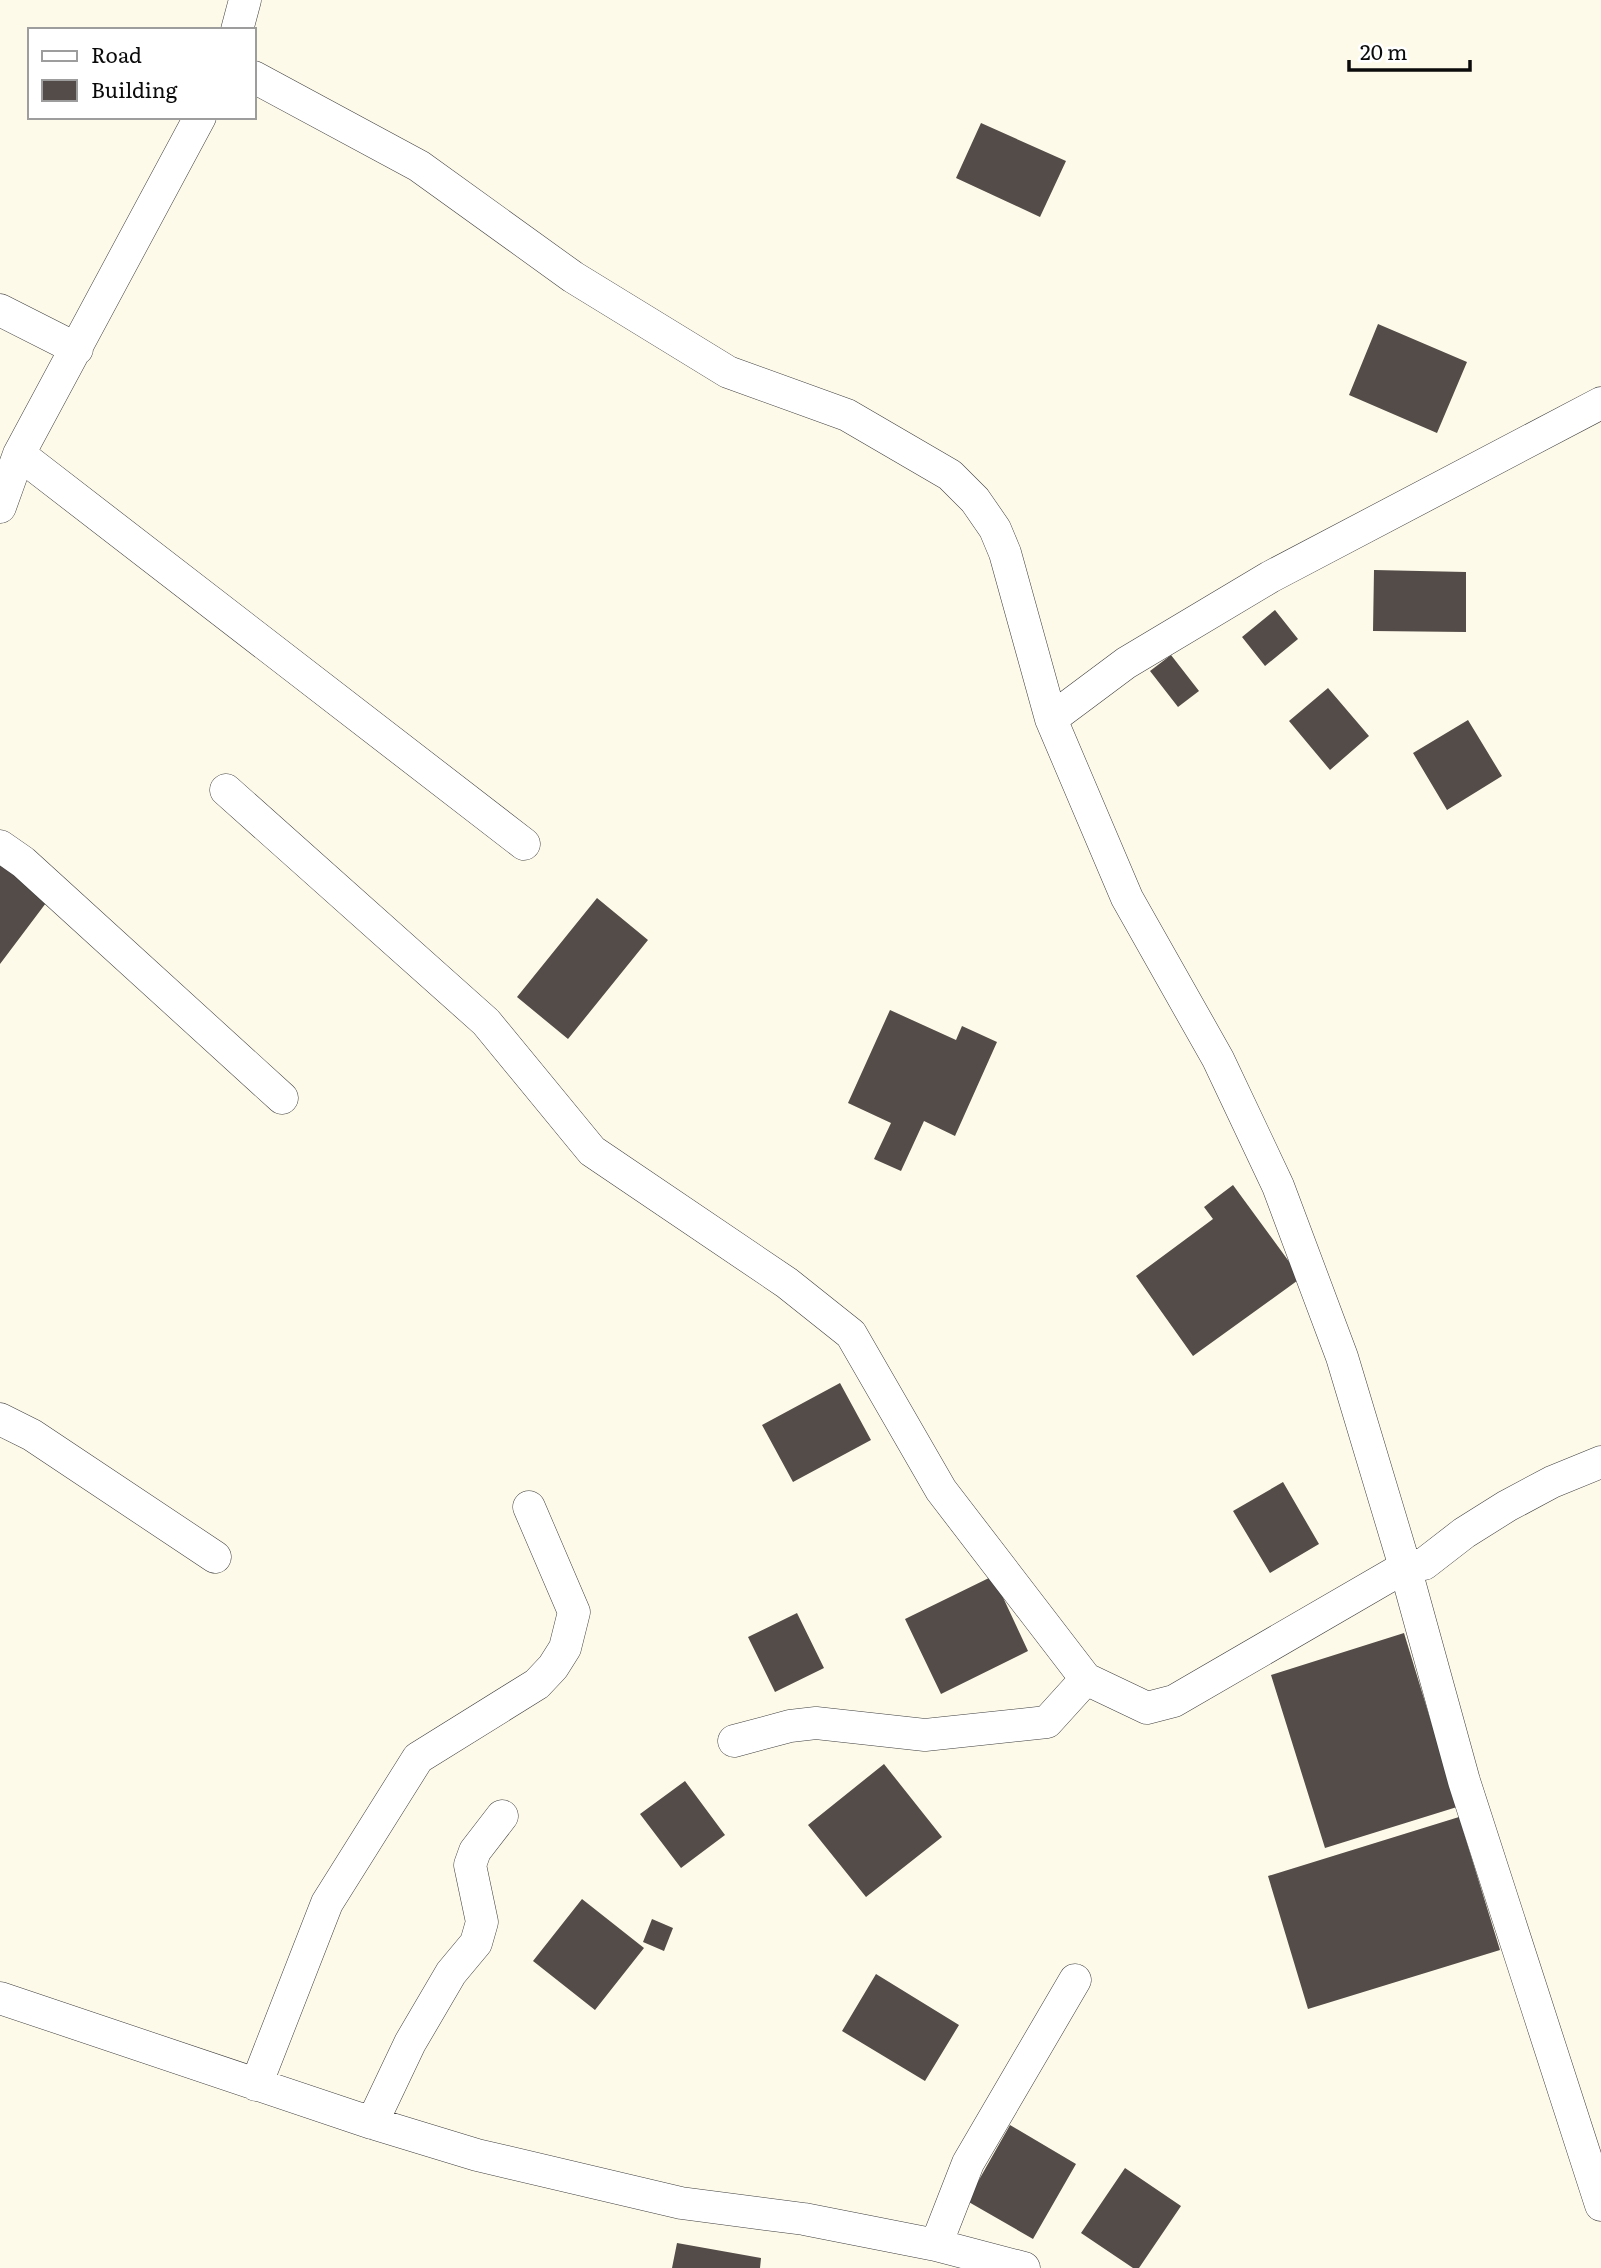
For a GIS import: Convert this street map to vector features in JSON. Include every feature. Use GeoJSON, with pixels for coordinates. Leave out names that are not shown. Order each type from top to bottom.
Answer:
{"type":"FeatureCollection","features":[{"type":"Feature","properties":{"kind":"street"},"geometry":{"type":"LineString","coordinates":[[238,28],[245,0]]}},
{"type":"Feature","properties":{"kind":"street"},"geometry":{"type":"LineString","coordinates":[[256,78],[419,166],[573,277],[728,372],[847,415],[950,475],[964,487],[986,514],[1006,553],[1051,719],[1126,898],[1218,1059],[1278,1186],[1342,1357],[1405,1567],[1464,1781],[1601,2205]]}},
{"type":"Feature","properties":{"kind":"street"},"geometry":{"type":"LineString","coordinates":[[0,507],[19,454],[199,119]]}},
{"type":"Feature","properties":{"kind":"street"},"geometry":{"type":"LineString","coordinates":[[0,310],[77,349]]}},
{"type":"Feature","properties":{"kind":"street"},"geometry":{"type":"LineString","coordinates":[[1051,719],[1126,663],[1270,577],[1601,403]]}},
{"type":"Feature","properties":{"kind":"street"},"geometry":{"type":"LineString","coordinates":[[19,454],[524,844]]}},
{"type":"Feature","properties":{"kind":"street"},"geometry":{"type":"LineString","coordinates":[[226,790],[486,1022],[592,1151],[787,1283],[851,1334],[941,1490],[1086,1679],[1147,1709],[1174,1701],[1405,1567],[1424,1564],[1464,1533],[1507,1506],[1552,1482],[1601,1462]]}},
{"type":"Feature","properties":{"kind":"street"},"geometry":{"type":"LineString","coordinates":[[0,846],[23,862],[282,1098]]}},
{"type":"Feature","properties":{"kind":"street"},"geometry":{"type":"LineString","coordinates":[[0,1419],[32,1435],[215,1557]]}},
{"type":"Feature","properties":{"kind":"street"},"geometry":{"type":"LineString","coordinates":[[256,2085],[327,1903],[418,1758],[537,1684],[553,1667],[565,1648],[574,1612],[529,1507]]}},
{"type":"Feature","properties":{"kind":"street"},"geometry":{"type":"LineString","coordinates":[[734,1741],[796,1725],[817,1723],[925,1735],[1046,1722],[1086,1679]]}},
{"type":"Feature","properties":{"kind":"street"},"geometry":{"type":"LineString","coordinates":[[372,2123],[410,2043],[451,1973],[475,1943],[482,1922],[470,1865],[475,1851],[502,1816]]}},
{"type":"Feature","properties":{"kind":"street"},"geometry":{"type":"LineString","coordinates":[[936,2245],[968,2163],[1075,1980]]}},
{"type":"Feature","properties":{"kind":"street"},"geometry":{"type":"LineString","coordinates":[[0,1998],[256,2085],[477,2155],[681,2203],[804,2219],[936,2245],[1024,2268]]}},
{"type":"Feature","properties":{"kind":"building"},"geometry":{"type":"Polygon","coordinates":[[[981,123],[1066,161],[1040,217],[956,178],[981,123]]]}},
{"type":"Feature","properties":{"kind":"building"},"geometry":{"type":"Polygon","coordinates":[[[1378,324],[1467,362],[1437,433],[1349,395],[1378,324]]]}},
{"type":"Feature","properties":{"kind":"building"},"geometry":{"type":"Polygon","coordinates":[[[1374,570],[1466,572],[1466,632],[1373,631],[1374,570]]]}},
{"type":"Feature","properties":{"kind":"building"},"geometry":{"type":"Polygon","coordinates":[[[1275,610],[1298,639],[1265,666],[1242,637],[1275,610]]]}},
{"type":"Feature","properties":{"kind":"building"},"geometry":{"type":"Polygon","coordinates":[[[1171,655],[1199,691],[1178,707],[1150,671],[1171,655]]]}},
{"type":"Feature","properties":{"kind":"building"},"geometry":{"type":"Polygon","coordinates":[[[1328,688],[1369,736],[1330,770],[1289,721],[1328,688]]]}},
{"type":"Feature","properties":{"kind":"building"},"geometry":{"type":"Polygon","coordinates":[[[1468,720],[1502,776],[1447,810],[1413,753],[1468,720]]]}},
{"type":"Feature","properties":{"kind":"building"},"geometry":{"type":"Polygon","coordinates":[[[0,856],[52,895],[0,964],[0,856]]]}},
{"type":"Feature","properties":{"kind":"building"},"geometry":{"type":"Polygon","coordinates":[[[597,898],[648,940],[568,1039],[517,997],[597,898]]]}},
{"type":"Feature","properties":{"kind":"building"},"geometry":{"type":"Polygon","coordinates":[[[890,1010],[956,1040],[962,1026],[997,1042],[955,1136],[924,1121],[901,1171],[874,1159],[891,1123],[848,1103],[890,1010]]]}},
{"type":"Feature","properties":{"kind":"building"},"geometry":{"type":"Polygon","coordinates":[[[1233,1185],[1301,1278],[1193,1356],[1136,1276],[1213,1219],[1204,1207],[1233,1185]]]}},
{"type":"Feature","properties":{"kind":"building"},"geometry":{"type":"Polygon","coordinates":[[[840,1383],[871,1440],[793,1482],[762,1425],[840,1383]]]}},
{"type":"Feature","properties":{"kind":"building"},"geometry":{"type":"Polygon","coordinates":[[[1283,1482],[1319,1544],[1270,1573],[1233,1511],[1283,1482]]]}},
{"type":"Feature","properties":{"kind":"building"},"geometry":{"type":"Polygon","coordinates":[[[993,1576],[1028,1651],[941,1694],[905,1619],[993,1576]]]}},
{"type":"Feature","properties":{"kind":"building"},"geometry":{"type":"Polygon","coordinates":[[[797,1613],[824,1668],[775,1692],[748,1637],[797,1613]]]}},
{"type":"Feature","properties":{"kind":"building"},"geometry":{"type":"Polygon","coordinates":[[[1404,1633],[1457,1807],[1325,1848],[1271,1675],[1404,1633]]]}},
{"type":"Feature","properties":{"kind":"building"},"geometry":{"type":"Polygon","coordinates":[[[884,1764],[942,1837],[866,1897],[808,1825],[884,1764]]]}},
{"type":"Feature","properties":{"kind":"building"},"geometry":{"type":"Polygon","coordinates":[[[685,1781],[725,1835],[681,1868],[640,1814],[685,1781]]]}},
{"type":"Feature","properties":{"kind":"building"},"geometry":{"type":"Polygon","coordinates":[[[1459,1817],[1500,1950],[1308,2009],[1268,1876],[1459,1817]]]}},
{"type":"Feature","properties":{"kind":"building"},"geometry":{"type":"Polygon","coordinates":[[[582,1899],[644,1948],[595,2010],[533,1961],[582,1899]]]}},
{"type":"Feature","properties":{"kind":"building"},"geometry":{"type":"Polygon","coordinates":[[[652,1919],[673,1928],[664,1951],[643,1942],[652,1919]]]}},
{"type":"Feature","properties":{"kind":"building"},"geometry":{"type":"Polygon","coordinates":[[[876,1974],[959,2025],[925,2081],[842,2031],[876,1974]]]}},
{"type":"Feature","properties":{"kind":"building"},"geometry":{"type":"Polygon","coordinates":[[[1010,2125],[1076,2164],[1033,2239],[967,2201],[1010,2125]]]}},
{"type":"Feature","properties":{"kind":"building"},"geometry":{"type":"Polygon","coordinates":[[[1125,2168],[1181,2206],[1139,2268],[1133,2268],[1081,2233],[1125,2168]]]}},
{"type":"Feature","properties":{"kind":"building"},"geometry":{"type":"Polygon","coordinates":[[[677,2243],[761,2258],[760,2268],[672,2268],[677,2243]]]}}]}
